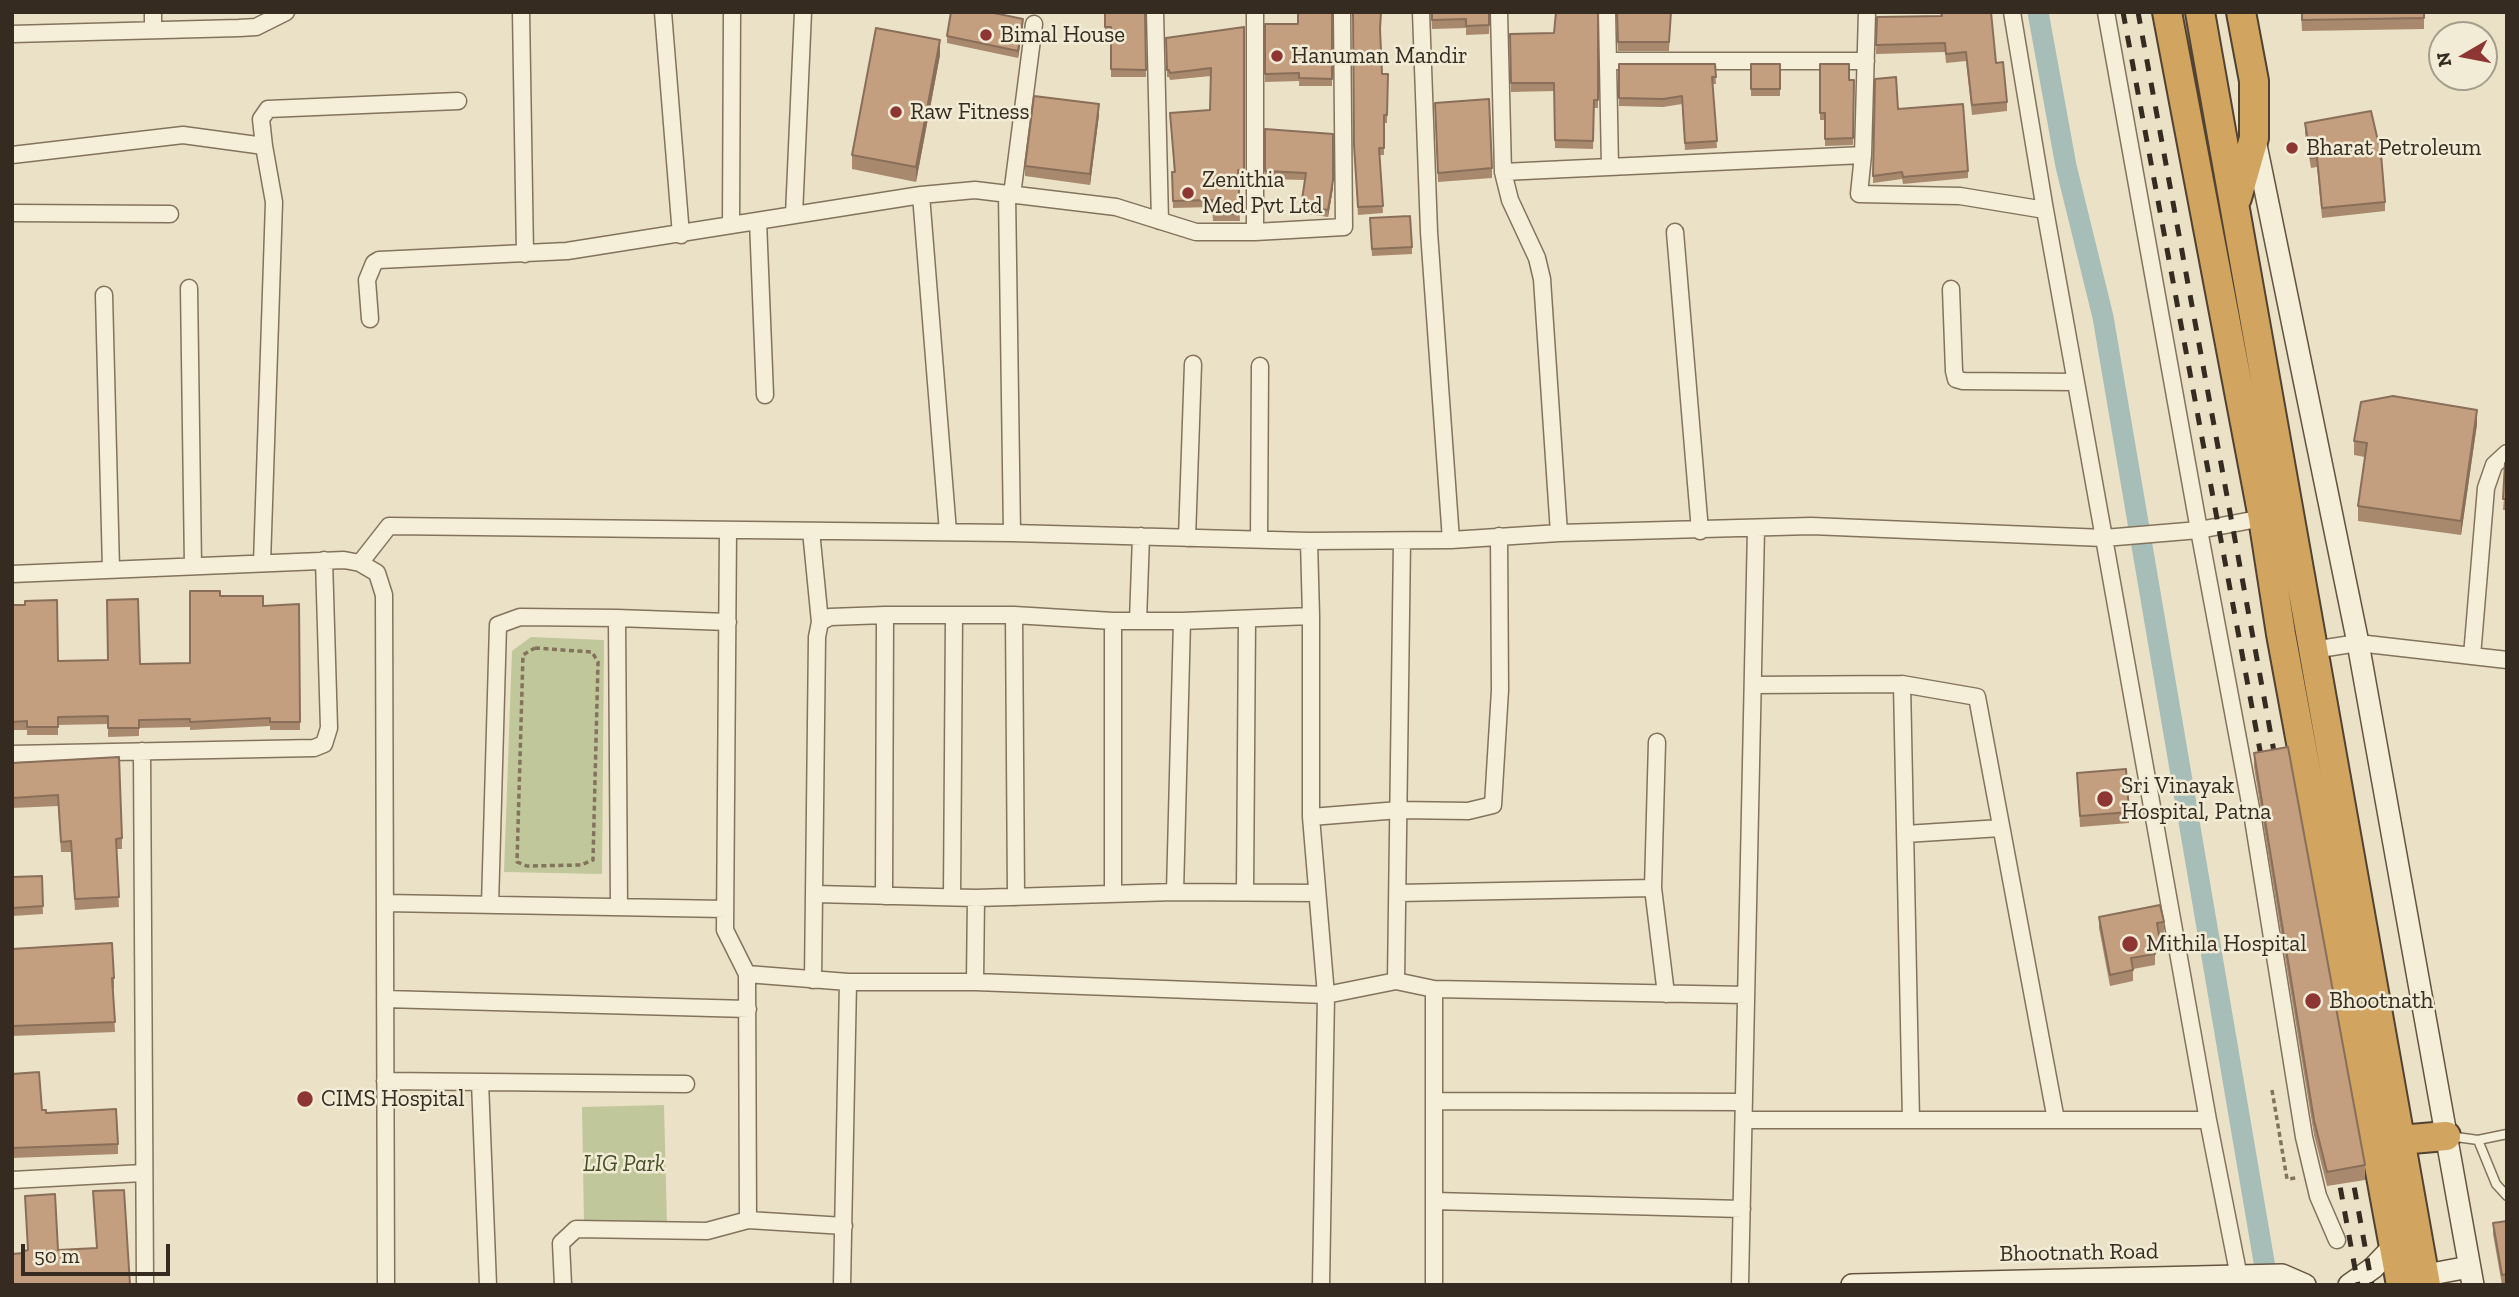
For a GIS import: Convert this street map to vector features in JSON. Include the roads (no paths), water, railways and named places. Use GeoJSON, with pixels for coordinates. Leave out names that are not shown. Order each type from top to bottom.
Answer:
{"type":"FeatureCollection","features":[{"type":"Feature","properties":{"kind":"highway"},"geometry":{"type":"LineString","coordinates":[[2167,12],[2263,518],[2284,648],[2401,1285]]}},
{"type":"Feature","properties":{"kind":"highway"},"geometry":{"type":"LineString","coordinates":[[2200,12],[2400,1140],[2431,1279]]}},
{"type":"Feature","properties":{"kind":"highway"},"geometry":{"type":"LineString","coordinates":[[2235,205],[2255,138],[2253,81],[2241,12]]}},
{"type":"Feature","properties":{"kind":"highway"},"geometry":{"type":"LineString","coordinates":[[2400,1140],[2446,1136]]}},
{"type":"Feature","properties":{"kind":"street"},"geometry":{"type":"LineString","coordinates":[[153,12],[153,30]]}},
{"type":"Feature","properties":{"kind":"street"},"geometry":{"type":"LineString","coordinates":[[12,34],[256,27],[286,12]]}},
{"type":"Feature","properties":{"kind":"street"},"geometry":{"type":"LineString","coordinates":[[521,12],[524,254]]}},
{"type":"Feature","properties":{"kind":"street"},"geometry":{"type":"LineString","coordinates":[[663,12],[681,235]]}},
{"type":"Feature","properties":{"kind":"street"},"geometry":{"type":"LineString","coordinates":[[731,225],[732,12]]}},
{"type":"Feature","properties":{"kind":"street"},"geometry":{"type":"LineString","coordinates":[[794,215],[803,12]]}},
{"type":"Feature","properties":{"kind":"street"},"geometry":{"type":"LineString","coordinates":[[1155,12],[1160,221]]}},
{"type":"Feature","properties":{"kind":"street"},"geometry":{"type":"LineString","coordinates":[[1255,12],[1255,232]]}},
{"type":"Feature","properties":{"kind":"street"},"geometry":{"type":"LineString","coordinates":[[370,319],[367,279],[374,263],[379,260],[567,251],[920,195],[975,190],[1116,207],[1196,232],[1345,227],[1342,12]]}},
{"type":"Feature","properties":{"kind":"street"},"geometry":{"type":"LineString","coordinates":[[1422,12],[1429,232],[1451,540]]}},
{"type":"Feature","properties":{"kind":"street"},"geometry":{"type":"LineString","coordinates":[[1499,12],[1503,172],[1510,200],[1537,258],[1542,279],[1559,533]]}},
{"type":"Feature","properties":{"kind":"street"},"geometry":{"type":"LineString","coordinates":[[1607,12],[1610,167]]}},
{"type":"Feature","properties":{"kind":"street"},"geometry":{"type":"LineString","coordinates":[[1867,12],[1863,155],[1859,194],[1960,196],[2045,210]]}},
{"type":"Feature","properties":{"kind":"street"},"geometry":{"type":"LineString","coordinates":[[2012,12],[2076,382],[2109,538],[2208,1120],[2242,1277]]}},
{"type":"Feature","properties":{"kind":"street"},"geometry":{"type":"LineString","coordinates":[[2106,12],[2253,819],[2304,1137],[2318,1196],[2337,1240]]}},
{"type":"Feature","properties":{"kind":"street"},"geometry":{"type":"LineString","coordinates":[[1012,533],[1010,194],[1034,24]]}},
{"type":"Feature","properties":{"kind":"street"},"geometry":{"type":"LineString","coordinates":[[1608,61],[1866,61]]}},
{"type":"Feature","properties":{"kind":"street"},"geometry":{"type":"LineString","coordinates":[[262,563],[274,202],[261,118],[268,109],[458,100]]}},
{"type":"Feature","properties":{"kind":"street"},"geometry":{"type":"LineString","coordinates":[[12,155],[183,135],[264,146]]}},
{"type":"Feature","properties":{"kind":"street"},"geometry":{"type":"LineString","coordinates":[[2255,138],[2358,643],[2471,1276],[2431,1279]]}},
{"type":"Feature","properties":{"kind":"street"},"geometry":{"type":"LineString","coordinates":[[1503,172],[1863,155]]}},
{"type":"Feature","properties":{"kind":"street"},"geometry":{"type":"LineString","coordinates":[[920,195],[948,532]]}},
{"type":"Feature","properties":{"kind":"street"},"geometry":{"type":"LineString","coordinates":[[12,213],[170,214]]}},
{"type":"Feature","properties":{"kind":"street"},"geometry":{"type":"LineString","coordinates":[[758,221],[765,395]]}},
{"type":"Feature","properties":{"kind":"street"},"geometry":{"type":"LineString","coordinates":[[1675,232],[1700,531]]}},
{"type":"Feature","properties":{"kind":"street"},"geometry":{"type":"LineString","coordinates":[[189,288],[193,566]]}},
{"type":"Feature","properties":{"kind":"street"},"geometry":{"type":"LineString","coordinates":[[1951,289],[1956,379],[2076,382]]}},
{"type":"Feature","properties":{"kind":"street"},"geometry":{"type":"LineString","coordinates":[[104,295],[111,569]]}},
{"type":"Feature","properties":{"kind":"street"},"geometry":{"type":"LineString","coordinates":[[1187,537],[1193,363]]}},
{"type":"Feature","properties":{"kind":"street"},"geometry":{"type":"LineString","coordinates":[[1259,539],[1260,366]]}},
{"type":"Feature","properties":{"kind":"street"},"geometry":{"type":"LineString","coordinates":[[2473,656],[2486,488],[2507,453]]}},
{"type":"Feature","properties":{"kind":"street"},"geometry":{"type":"LineString","coordinates":[[360,563],[389,526],[948,532],[1402,541],[1559,533],[1811,526],[2109,538],[2199,530],[2263,518]]}},
{"type":"Feature","properties":{"kind":"street"},"geometry":{"type":"LineString","coordinates":[[1740,1285],[1756,528]]}},
{"type":"Feature","properties":{"kind":"street"},"geometry":{"type":"LineString","coordinates":[[728,530],[725,930],[747,974],[748,1220]]}},
{"type":"Feature","properties":{"kind":"street"},"geometry":{"type":"LineString","coordinates":[[811,531],[820,622],[817,637],[813,979]]}},
{"type":"Feature","properties":{"kind":"street"},"geometry":{"type":"LineString","coordinates":[[1138,621],[1141,536]]}},
{"type":"Feature","properties":{"kind":"street"},"geometry":{"type":"LineString","coordinates":[[1311,817],[1399,810],[1468,811],[1493,805],[1500,690],[1499,536]]}},
{"type":"Feature","properties":{"kind":"street"},"geometry":{"type":"LineString","coordinates":[[1309,541],[1311,817],[1326,995],[1321,1285]]}},
{"type":"Feature","properties":{"kind":"street"},"geometry":{"type":"LineString","coordinates":[[1396,981],[1402,541]]}},
{"type":"Feature","properties":{"kind":"street"},"geometry":{"type":"LineString","coordinates":[[12,574],[344,560],[360,563],[377,573],[384,594],[386,1285]]}},
{"type":"Feature","properties":{"kind":"street"},"geometry":{"type":"LineString","coordinates":[[12,754],[314,748],[324,744],[328,728],[324,561]]}},
{"type":"Feature","properties":{"kind":"street"},"geometry":{"type":"LineString","coordinates":[[820,622],[830,617],[885,615],[1014,615],[1113,621],[1311,616]]}},
{"type":"Feature","properties":{"kind":"street"},"geometry":{"type":"LineString","coordinates":[[884,896],[885,615]]}},
{"type":"Feature","properties":{"kind":"street"},"geometry":{"type":"LineString","coordinates":[[1014,615],[1016,897]]}},
{"type":"Feature","properties":{"kind":"street"},"geometry":{"type":"LineString","coordinates":[[952,897],[954,616]]}},
{"type":"Feature","properties":{"kind":"street"},"geometry":{"type":"LineString","coordinates":[[490,905],[498,625],[520,617],[728,622]]}},
{"type":"Feature","properties":{"kind":"street"},"geometry":{"type":"LineString","coordinates":[[617,618],[619,907]]}},
{"type":"Feature","properties":{"kind":"street"},"geometry":{"type":"LineString","coordinates":[[1245,892],[1247,618]]}},
{"type":"Feature","properties":{"kind":"street"},"geometry":{"type":"LineString","coordinates":[[1112,894],[1113,621]]}},
{"type":"Feature","properties":{"kind":"street"},"geometry":{"type":"LineString","coordinates":[[1175,892],[1182,621]]}},
{"type":"Feature","properties":{"kind":"street"},"geometry":{"type":"LineString","coordinates":[[2313,650],[2358,643],[2507,660]]}},
{"type":"Feature","properties":{"kind":"street"},"geometry":{"type":"LineString","coordinates":[[1752,685],[1902,684],[1977,697],[2056,1120]]}},
{"type":"Feature","properties":{"kind":"street"},"geometry":{"type":"LineString","coordinates":[[1902,684],[1911,1120]]}},
{"type":"Feature","properties":{"kind":"street"},"geometry":{"type":"LineString","coordinates":[[1657,742],[1653,888],[1666,994]]}},
{"type":"Feature","properties":{"kind":"street"},"geometry":{"type":"LineString","coordinates":[[142,751],[145,1285]]}},
{"type":"Feature","properties":{"kind":"street"},"geometry":{"type":"LineString","coordinates":[[1905,834],[2001,828]]}},
{"type":"Feature","properties":{"kind":"street"},"geometry":{"type":"LineString","coordinates":[[1398,894],[1653,888]]}},
{"type":"Feature","properties":{"kind":"street"},"geometry":{"type":"LineString","coordinates":[[815,894],[976,898],[1175,892],[1317,893]]}},
{"type":"Feature","properties":{"kind":"street"},"geometry":{"type":"LineString","coordinates":[[975,982],[976,898]]}},
{"type":"Feature","properties":{"kind":"street"},"geometry":{"type":"LineString","coordinates":[[385,903],[725,909]]}},
{"type":"Feature","properties":{"kind":"street"},"geometry":{"type":"LineString","coordinates":[[747,974],[848,982],[975,982],[1326,995],[1396,981],[1434,989],[1746,995]]}},
{"type":"Feature","properties":{"kind":"street"},"geometry":{"type":"LineString","coordinates":[[842,1285],[848,982]]}},
{"type":"Feature","properties":{"kind":"street"},"geometry":{"type":"LineString","coordinates":[[1434,989],[1434,1285]]}},
{"type":"Feature","properties":{"kind":"street"},"geometry":{"type":"LineString","coordinates":[[385,999],[747,1009]]}},
{"type":"Feature","properties":{"kind":"street"},"geometry":{"type":"LineString","coordinates":[[385,1081],[686,1083]]}},
{"type":"Feature","properties":{"kind":"street"},"geometry":{"type":"LineString","coordinates":[[480,1082],[488,1285]]}},
{"type":"Feature","properties":{"kind":"street"},"geometry":{"type":"LineString","coordinates":[[1434,1101],[1744,1101]]}},
{"type":"Feature","properties":{"kind":"street"},"geometry":{"type":"LineString","coordinates":[[1744,1120],[2208,1120]]}},
{"type":"Feature","properties":{"kind":"street"},"geometry":{"type":"LineString","coordinates":[[12,1180],[143,1174]]}},
{"type":"Feature","properties":{"kind":"street"},"geometry":{"type":"LineString","coordinates":[[1434,1201],[1742,1209]]}},
{"type":"Feature","properties":{"kind":"street"},"geometry":{"type":"LineString","coordinates":[[563,1285],[561,1243],[576,1229],[707,1231],[748,1220],[844,1226]]}},
{"type":"Feature","properties":{"kind":"street"},"geometry":{"type":"LineString","coordinates":[[2349,1285],[2373,1268],[2394,1246]]}},
{"type":"Feature","properties":{"kind":"street","name":"Bhootnath Road"},"geometry":{"type":"LineString","coordinates":[[1852,1285],[2282,1275],[2305,1285]]}},
{"type":"Feature","properties":{"kind":"lane"},"geometry":{"type":"LineString","coordinates":[[2446,1136],[2478,1140],[2507,1134]]}},
{"type":"Feature","properties":{"kind":"lane"},"geometry":{"type":"LineString","coordinates":[[2478,1140],[2496,1184],[2507,1196]]}},
{"type":"Feature","properties":{"kind":"waterway"},"geometry":{"type":"LineString","coordinates":[[2038,12],[2066,166],[2103,317],[2268,1285]]}},
{"type":"Feature","properties":{"kind":"railway"},"geometry":{"type":"LineString","coordinates":[[2123,12],[2264,772]]}},
{"type":"Feature","properties":{"kind":"railway"},"geometry":{"type":"LineString","coordinates":[[2138,12],[2277,768]]}},
{"type":"Feature","properties":{"kind":"railway"},"geometry":{"type":"LineString","coordinates":[[2336,1164],[2358,1285]]}},
{"type":"Feature","properties":{"kind":"railway"},"geometry":{"type":"LineString","coordinates":[[2350,1164],[2372,1285]]}},
{"type":"Feature","properties":{"kind":"place","name":"Bimal House"},"geometry":{"type":"Point","coordinates":[986,35]}},
{"type":"Feature","properties":{"kind":"place","name":"Hanuman Mandir"},"geometry":{"type":"Point","coordinates":[1277,56]}},
{"type":"Feature","properties":{"kind":"place","name":"Raw Fitness"},"geometry":{"type":"Point","coordinates":[896,112]}},
{"type":"Feature","properties":{"kind":"place","name":"Bharat Petroleum"},"geometry":{"type":"Point","coordinates":[2292,148]}},
{"type":"Feature","properties":{"kind":"place","name":"Zenithia Med Pvt Ltd"},"geometry":{"type":"Point","coordinates":[1188,193]}},
{"type":"Feature","properties":{"kind":"place","name":"Sri Vinayak Hospital, Patna"},"geometry":{"type":"Point","coordinates":[2105,799]}},
{"type":"Feature","properties":{"kind":"place","name":"Mithila Hospital"},"geometry":{"type":"Point","coordinates":[2130,944]}},
{"type":"Feature","properties":{"kind":"place","name":"Bhootnath"},"geometry":{"type":"Point","coordinates":[2313,1001]}},
{"type":"Feature","properties":{"kind":"place","name":"CIMS Hospital"},"geometry":{"type":"Point","coordinates":[305,1099]}},
{"type":"Feature","properties":{"kind":"park label","name":"LIG Park"},"geometry":{"type":"Point","coordinates":[624,1164]}}]}
